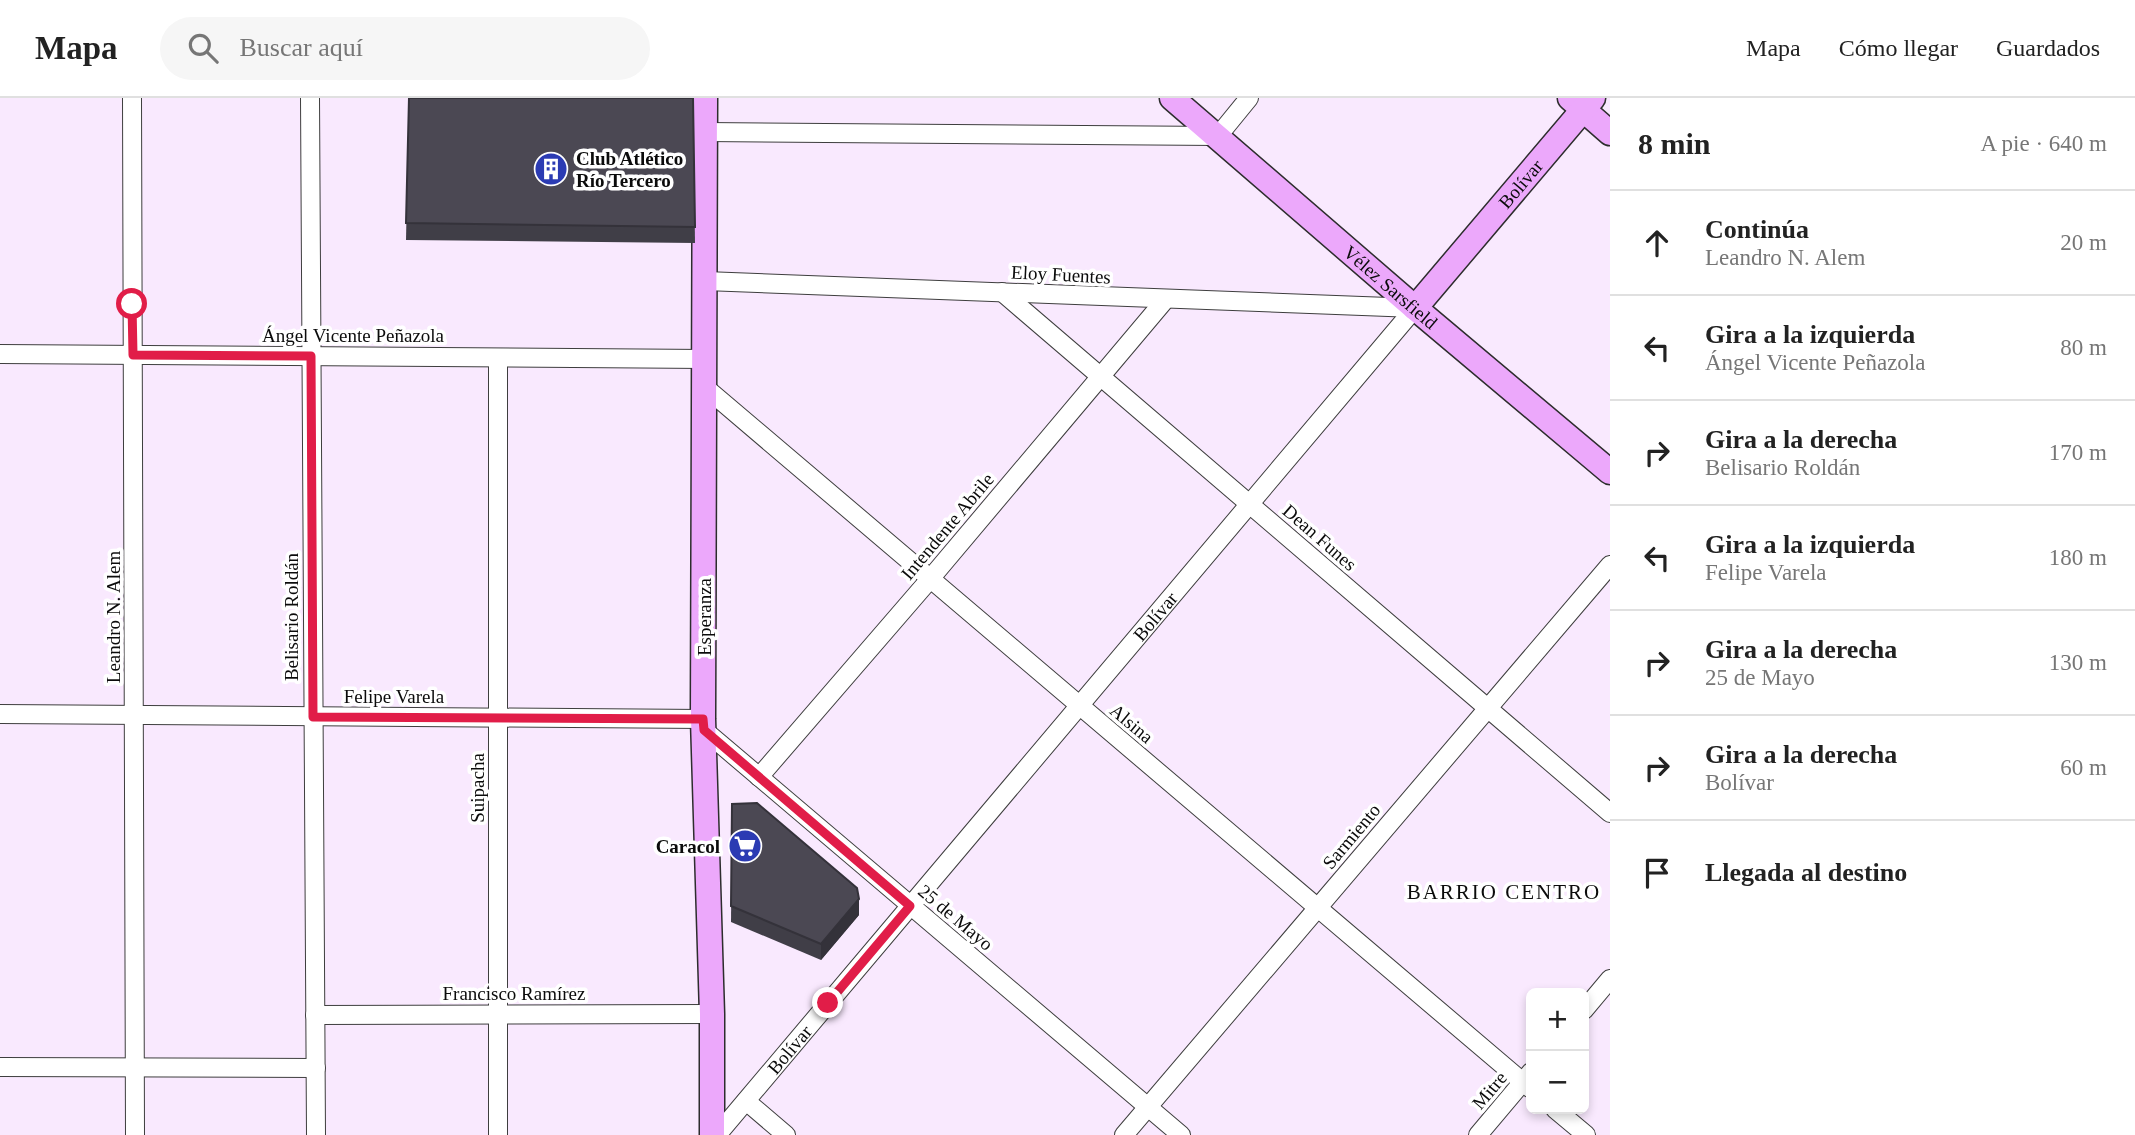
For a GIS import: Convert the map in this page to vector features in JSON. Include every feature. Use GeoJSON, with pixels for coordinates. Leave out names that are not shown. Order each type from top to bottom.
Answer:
{"type":"FeatureCollection","features":[{"type":"Feature","properties":{"kind":"main road","name":"Esperanza"},"geometry":{"type":"LineString","coordinates":[[705,98],[704,725],[714,1135]]}},
{"type":"Feature","properties":{"kind":"main road","name":"Vélez Sarsfield"},"geometry":{"type":"LineString","coordinates":[[1172,98],[1610,472]]}},
{"type":"Feature","properties":{"kind":"main road"},"geometry":{"type":"LineString","coordinates":[[1582,102],[1610,132]]}},
{"type":"Feature","properties":{"kind":"main road","name":"Bolívar"},"geometry":{"type":"LineString","coordinates":[[1415,308],[1582,102]]}},
{"type":"Feature","properties":{"kind":"street","name":"Leandro N. Alem"},"geometry":{"type":"LineString","coordinates":[[132,98],[135,1135]]}},
{"type":"Feature","properties":{"kind":"street","name":"Belisario Roldán"},"geometry":{"type":"LineString","coordinates":[[310,98],[316,1135]]}},
{"type":"Feature","properties":{"kind":"street"},"geometry":{"type":"LineString","coordinates":[[705,132],[1217,136],[1249,98]]}},
{"type":"Feature","properties":{"kind":"street","name":"Eloy Fuentes"},"geometry":{"type":"LineString","coordinates":[[705,281],[1415,308]]}},
{"type":"Feature","properties":{"kind":"street","name":"Dean Funes"},"geometry":{"type":"LineString","coordinates":[[1002,292],[1610,813]]}},
{"type":"Feature","properties":{"kind":"street","name":"Intendente Abrile"},"geometry":{"type":"LineString","coordinates":[[759,777],[1165,300]]}},
{"type":"Feature","properties":{"kind":"street","name":"Bolívar"},"geometry":{"type":"LineString","coordinates":[[714,1135],[746,1101],[1415,308]]}},
{"type":"Feature","properties":{"kind":"street","name":"Ángel Vicente Peñazola"},"geometry":{"type":"LineString","coordinates":[[0,354],[706,359]]}},
{"type":"Feature","properties":{"kind":"street","name":"Suipacha"},"geometry":{"type":"LineString","coordinates":[[498,358],[498,1135]]}},
{"type":"Feature","properties":{"kind":"street","name":"Alsina"},"geometry":{"type":"LineString","coordinates":[[706,388],[1318,908],[1526,1079]]}},
{"type":"Feature","properties":{"kind":"street","name":"Sarmiento"},"geometry":{"type":"LineString","coordinates":[[1124,1135],[1610,565]]}},
{"type":"Feature","properties":{"kind":"street","name":"Felipe Varela"},"geometry":{"type":"LineString","coordinates":[[0,714],[498,718],[704,725]]}},
{"type":"Feature","properties":{"kind":"street","name":"25 de Mayo"},"geometry":{"type":"LineString","coordinates":[[704,725],[759,777],[1181,1135]]}},
{"type":"Feature","properties":{"kind":"street"},"geometry":{"type":"LineString","coordinates":[[1589,1004],[1610,979]]}},
{"type":"Feature","properties":{"kind":"street","name":"Francisco Ramírez"},"geometry":{"type":"LineString","coordinates":[[316,1015],[712,1014]]}},
{"type":"Feature","properties":{"kind":"street"},"geometry":{"type":"LineString","coordinates":[[0,1068],[316,1068]]}},
{"type":"Feature","properties":{"kind":"street","name":"Mitre"},"geometry":{"type":"LineString","coordinates":[[1478,1135],[1526,1084]]}},
{"type":"Feature","properties":{"kind":"street"},"geometry":{"type":"LineString","coordinates":[[746,1101],[786,1135]]}},
{"type":"Feature","properties":{"kind":"street"},"geometry":{"type":"LineString","coordinates":[[1561,1114],[1586,1135]]}},
{"type":"Feature","properties":{"kind":"building","name":"Club Atlético Río Tercero"},"geometry":{"type":"Polygon","coordinates":[[[409,98],[693,98],[695,227],[406,223],[409,98]]]}},
{"type":"Feature","properties":{"kind":"building"},"geometry":{"type":"Polygon","coordinates":[[[757,803],[857,888],[859,899],[821,944],[731,906],[732,804],[757,803]]]}},
{"type":"Feature","properties":{"kind":"place","name":"Club Atlético Río Tercero"},"geometry":{"type":"Point","coordinates":[551,169]}},
{"type":"Feature","properties":{"kind":"place","name":"Caracol"},"geometry":{"type":"Point","coordinates":[745,846]}},
{"type":"Feature","properties":{"kind":"district","name":"BARRIO CENTRO"},"geometry":{"type":"Point","coordinates":[1504,892]}},
{"type":"Feature","properties":{"kind":"route"},"geometry":{"type":"LineString","coordinates":[[132,304],[133,355],[311,356],[313,717],[703,719],[704,730],[910,906],[828,1003]]}}]}
